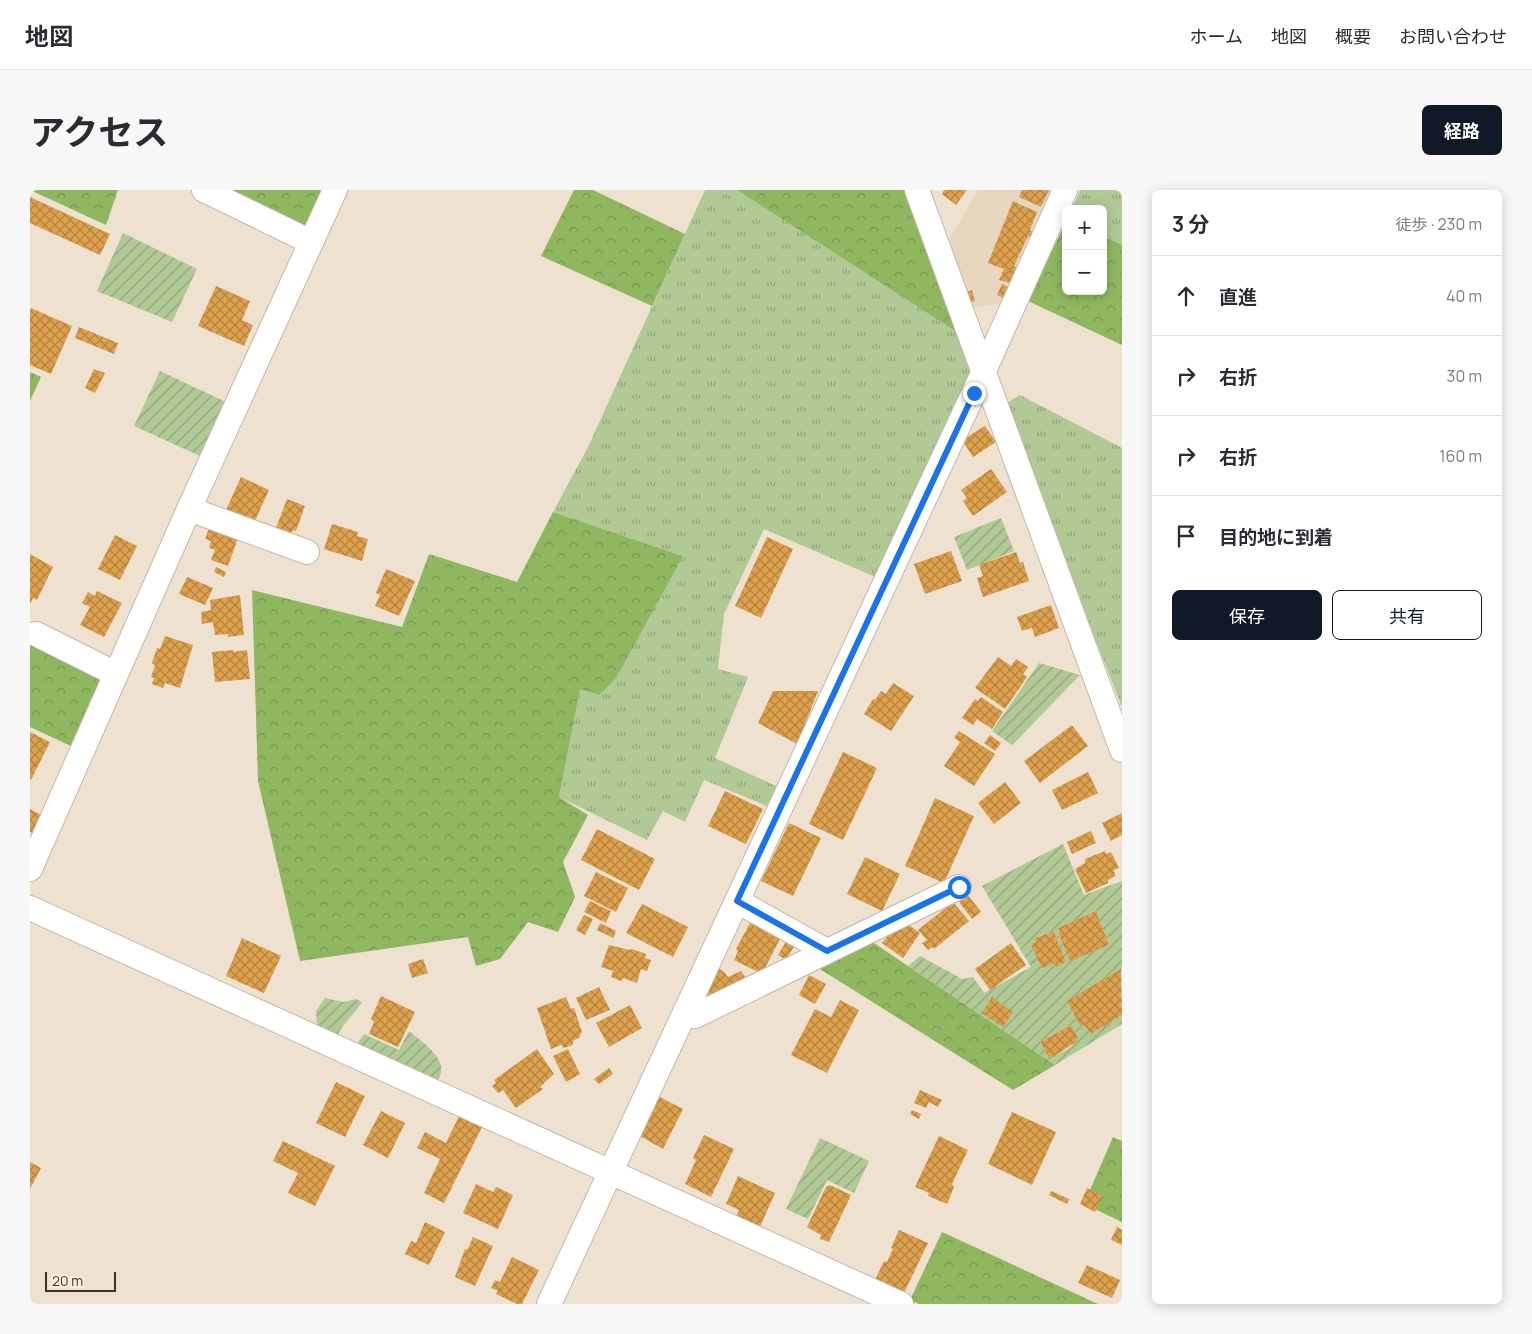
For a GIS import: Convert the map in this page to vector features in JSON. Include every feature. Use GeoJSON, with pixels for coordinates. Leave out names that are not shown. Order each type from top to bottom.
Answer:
{"type":"FeatureCollection","features":[{"type":"Feature","properties":{"kind":"street"},"geometry":{"type":"LineString","coordinates":[[204,190],[311,242]]}},
{"type":"Feature","properties":{"kind":"street"},"geometry":{"type":"LineString","coordinates":[[30,870],[189,509],[335,190]]}},
{"type":"Feature","properties":{"kind":"street"},"geometry":{"type":"LineString","coordinates":[[917,190],[1122,750]]}},
{"type":"Feature","properties":{"kind":"street"},"geometry":{"type":"LineString","coordinates":[[549,1304],[984,373],[1065,190]]}},
{"type":"Feature","properties":{"kind":"street"},"geometry":{"type":"LineString","coordinates":[[189,509],[306,552]]}},
{"type":"Feature","properties":{"kind":"street"},"geometry":{"type":"LineString","coordinates":[[36,634],[116,674]]}},
{"type":"Feature","properties":{"kind":"street"},"geometry":{"type":"LineString","coordinates":[[685,1012],[695,1016],[959,887]]}},
{"type":"Feature","properties":{"kind":"street"},"geometry":{"type":"LineString","coordinates":[[737,901],[827,951]]}},
{"type":"Feature","properties":{"kind":"street"},"geometry":{"type":"LineString","coordinates":[[30,908],[901,1304]]}},
{"type":"Feature","properties":{"kind":"shaded area"},"geometry":{"type":"Polygon","coordinates":[[[978,190],[1054,190],[1005,303],[969,308],[947,243],[978,190]]]}},
{"type":"Feature","properties":{"kind":"green space"},"geometry":{"type":"Polygon","coordinates":[[[30,190],[118,190],[106,225],[30,190]]]}},
{"type":"Feature","properties":{"kind":"green space"},"geometry":{"type":"Polygon","coordinates":[[[233,190],[322,190],[305,228],[233,190]]]}},
{"type":"Feature","properties":{"kind":"green space"},"geometry":{"type":"Polygon","coordinates":[[[574,190],[593,190],[685,234],[652,306],[541,256],[574,190]]]}},
{"type":"Feature","properties":{"kind":"green space"},"geometry":{"type":"Polygon","coordinates":[[[705,190],[737,190],[955,331],[972,374],[880,579],[764,529],[724,614],[718,669],[748,677],[715,758],[776,786],[767,806],[704,780],[685,822],[663,811],[647,840],[559,797],[580,688],[683,556],[553,512],[588,447],[705,190]]]}},
{"type":"Feature","properties":{"kind":"green space"},"geometry":{"type":"Polygon","coordinates":[[[737,190],[904,190],[955,331],[737,190]]]}},
{"type":"Feature","properties":{"kind":"green space"},"geometry":{"type":"Polygon","coordinates":[[[1080,190],[1122,190],[1122,245],[1107,238],[1107,205],[1074,205],[1080,190]]]}},
{"type":"Feature","properties":{"kind":"green space"},"geometry":{"type":"Polygon","coordinates":[[[1062,230],[1062,295],[1107,295],[1107,238],[1122,245],[1122,345],[1028,301],[1062,230]]]}},
{"type":"Feature","properties":{"kind":"green space"},"geometry":{"type":"Polygon","coordinates":[[[123,233],[197,269],[172,322],[97,291],[123,233]]]}},
{"type":"Feature","properties":{"kind":"green space"},"geometry":{"type":"Polygon","coordinates":[[[160,371],[226,402],[200,456],[134,426],[160,371]]]}},
{"type":"Feature","properties":{"kind":"green space"},"geometry":{"type":"Polygon","coordinates":[[[30,372],[41,377],[30,401],[30,372]]]}},
{"type":"Feature","properties":{"kind":"green space"},"geometry":{"type":"Polygon","coordinates":[[[1020,395],[1122,448],[1122,707],[1003,405],[1020,395]]]}},
{"type":"Feature","properties":{"kind":"green space"},"geometry":{"type":"Polygon","coordinates":[[[553,512],[683,556],[616,678],[599,695],[580,689],[559,797],[588,815],[563,862],[575,897],[558,932],[528,922],[500,959],[476,966],[468,937],[300,961],[258,781],[252,590],[402,627],[429,554],[517,582],[553,512]]]}},
{"type":"Feature","properties":{"kind":"green space"},"geometry":{"type":"Polygon","coordinates":[[[1001,518],[1014,551],[967,570],[954,537],[1001,518]]]}},
{"type":"Feature","properties":{"kind":"green space"},"geometry":{"type":"Polygon","coordinates":[[[30,642],[94,671],[101,682],[73,747],[30,727],[30,642]]]}},
{"type":"Feature","properties":{"kind":"green space"},"geometry":{"type":"Polygon","coordinates":[[[1039,663],[1080,675],[1012,745],[992,731],[1039,663]]]}},
{"type":"Feature","properties":{"kind":"green space"},"geometry":{"type":"Polygon","coordinates":[[[1063,844],[1084,895],[1122,881],[1122,970],[1067,1001],[1081,1026],[1084,1025],[1091,1034],[1122,1015],[1122,1024],[1055,1065],[908,966],[920,956],[962,979],[973,977],[984,993],[1031,967],[982,886],[1063,844]],[[1096,911],[1059,928],[1058,934],[1070,960],[1109,945],[1096,911]],[[1052,932],[1035,938],[1035,942],[1031,945],[1042,967],[1054,963],[1056,967],[1066,962],[1055,934],[1052,932]],[[992,998],[1003,1026],[1013,1012],[992,998]],[[1071,1025],[1040,1042],[1048,1057],[1065,1051],[1078,1038],[1071,1025]]]}},
{"type":"Feature","properties":{"kind":"green space"},"geometry":{"type":"Polygon","coordinates":[[[868,939],[1055,1065],[1013,1090],[815,966],[868,939]]]}},
{"type":"Feature","properties":{"kind":"green space"},"geometry":{"type":"Polygon","coordinates":[[[325,998],[343,1002],[356,999],[362,1002],[338,1035],[317,1026],[316,1011],[325,998]]]}},
{"type":"Feature","properties":{"kind":"green space"},"geometry":{"type":"Polygon","coordinates":[[[409,1031],[428,1047],[439,1060],[441,1074],[437,1081],[356,1046],[364,1034],[399,1050],[409,1031]]]}},
{"type":"Feature","properties":{"kind":"green space"},"geometry":{"type":"Polygon","coordinates":[[[1113,1137],[1122,1141],[1122,1222],[1084,1204],[1113,1137]]]}},
{"type":"Feature","properties":{"kind":"green space"},"geometry":{"type":"Polygon","coordinates":[[[820,1138],[869,1161],[854,1193],[827,1180],[808,1219],[786,1209],[820,1138]]]}},
{"type":"Feature","properties":{"kind":"green space"},"geometry":{"type":"Polygon","coordinates":[[[942,1232],[1098,1304],[919,1304],[910,1300],[942,1232]]]}},
{"type":"Feature","properties":{"kind":"building"},"geometry":{"type":"Polygon","coordinates":[[[944,190],[967,190],[956,205],[942,194],[944,190]]]}},
{"type":"Feature","properties":{"kind":"building"},"geometry":{"type":"Polygon","coordinates":[[[1022,190],[1049,190],[1041,207],[1019,197],[1022,190]]]}},
{"type":"Feature","properties":{"kind":"building"},"geometry":{"type":"Polygon","coordinates":[[[30,197],[110,234],[100,255],[30,223],[30,197]]]}},
{"type":"Feature","properties":{"kind":"building"},"geometry":{"type":"Polygon","coordinates":[[[1013,201],[1037,212],[1030,230],[1032,232],[1030,237],[1028,236],[1014,266],[1019,268],[1011,283],[999,280],[1004,269],[988,263],[1013,201]]]}},
{"type":"Feature","properties":{"kind":"building"},"geometry":{"type":"Polygon","coordinates":[[[1002,284],[1009,288],[1004,298],[997,295],[1002,284]]]}},
{"type":"Feature","properties":{"kind":"building"},"geometry":{"type":"Polygon","coordinates":[[[216,286],[250,301],[242,320],[253,325],[244,346],[198,326],[216,286]]]}},
{"type":"Feature","properties":{"kind":"building"},"geometry":{"type":"Polygon","coordinates":[[[972,290],[975,301],[969,302],[967,292],[972,290]]]}},
{"type":"Feature","properties":{"kind":"building"},"geometry":{"type":"Polygon","coordinates":[[[31,308],[72,326],[51,374],[30,365],[31,308]]]}},
{"type":"Feature","properties":{"kind":"building"},"geometry":{"type":"Polygon","coordinates":[[[79,327],[118,343],[114,354],[75,338],[79,327]]]}},
{"type":"Feature","properties":{"kind":"building"},"geometry":{"type":"Polygon","coordinates":[[[94,369],[105,373],[95,393],[85,388],[94,369]]]}},
{"type":"Feature","properties":{"kind":"building"},"geometry":{"type":"Polygon","coordinates":[[[985,426],[996,442],[973,457],[962,440],[985,426]]]}},
{"type":"Feature","properties":{"kind":"building"},"geometry":{"type":"Polygon","coordinates":[[[991,469],[1007,492],[973,516],[963,501],[967,498],[961,490],[991,469]]]}},
{"type":"Feature","properties":{"kind":"building"},"geometry":{"type":"Polygon","coordinates":[[[241,477],[269,490],[254,523],[226,510],[241,477]]]}},
{"type":"Feature","properties":{"kind":"building"},"geometry":{"type":"Polygon","coordinates":[[[287,499],[305,506],[296,531],[294,530],[290,533],[276,528],[287,499]]]}},
{"type":"Feature","properties":{"kind":"building"},"geometry":{"type":"Polygon","coordinates":[[[332,524],[358,532],[357,536],[368,539],[362,561],[324,549],[332,524]]]}},
{"type":"Feature","properties":{"kind":"building"},"geometry":{"type":"Polygon","coordinates":[[[209,528],[238,538],[228,566],[211,560],[215,550],[209,548],[211,541],[205,539],[209,528]]]}},
{"type":"Feature","properties":{"kind":"building"},"geometry":{"type":"Polygon","coordinates":[[[115,535],[137,546],[120,580],[98,569],[115,535]]]}},
{"type":"Feature","properties":{"kind":"building"},"geometry":{"type":"Polygon","coordinates":[[[767,537],[793,549],[761,618],[735,606],[767,537]]]}},
{"type":"Feature","properties":{"kind":"building"},"geometry":{"type":"Polygon","coordinates":[[[951,551],[962,581],[925,594],[914,564],[951,551]]]}},
{"type":"Feature","properties":{"kind":"building"},"geometry":{"type":"Polygon","coordinates":[[[1016,552],[1020,563],[1023,562],[1029,581],[983,597],[977,578],[983,576],[979,565],[1016,552]]]}},
{"type":"Feature","properties":{"kind":"building"},"geometry":{"type":"Polygon","coordinates":[[[30,554],[53,567],[37,600],[33,598],[30,604],[30,554]]]}},
{"type":"Feature","properties":{"kind":"building"},"geometry":{"type":"Polygon","coordinates":[[[216,567],[226,572],[224,577],[214,572],[216,567]]]}},
{"type":"Feature","properties":{"kind":"building"},"geometry":{"type":"Polygon","coordinates":[[[386,569],[415,581],[399,616],[375,606],[380,595],[376,593],[386,569]]]}},
{"type":"Feature","properties":{"kind":"building"},"geometry":{"type":"Polygon","coordinates":[[[187,577],[213,588],[205,605],[179,594],[187,577]]]}},
{"type":"Feature","properties":{"kind":"building"},"geometry":{"type":"Polygon","coordinates":[[[97,591],[122,603],[104,637],[80,625],[90,607],[82,603],[88,592],[95,596],[97,591]]]}},
{"type":"Feature","properties":{"kind":"building"},"geometry":{"type":"Polygon","coordinates":[[[240,595],[244,635],[228,637],[228,634],[215,635],[213,622],[202,624],[201,612],[211,610],[210,600],[240,595]]]}},
{"type":"Feature","properties":{"kind":"building"},"geometry":{"type":"Polygon","coordinates":[[[1051,605],[1059,628],[1035,637],[1032,628],[1022,631],[1017,617],[1051,605]]]}},
{"type":"Feature","properties":{"kind":"building"},"geometry":{"type":"Polygon","coordinates":[[[165,636],[193,645],[180,688],[165,683],[163,688],[152,684],[154,678],[151,677],[155,665],[152,663],[157,648],[160,649],[165,636]]]}},
{"type":"Feature","properties":{"kind":"building"},"geometry":{"type":"Polygon","coordinates":[[[233,650],[233,652],[247,650],[250,679],[215,682],[212,652],[233,650]]]}},
{"type":"Feature","properties":{"kind":"building"},"geometry":{"type":"Polygon","coordinates":[[[998,657],[1011,666],[1016,659],[1028,667],[1023,674],[1027,677],[1005,709],[975,688],[998,657]]]}},
{"type":"Feature","properties":{"kind":"building"},"geometry":{"type":"Polygon","coordinates":[[[893,683],[914,696],[891,731],[864,714],[873,699],[875,700],[881,691],[886,694],[893,683]]]}},
{"type":"Feature","properties":{"kind":"building"},"geometry":{"type":"Polygon","coordinates":[[[773,691],[818,691],[797,744],[758,723],[773,691]]]}},
{"type":"Feature","properties":{"kind":"building"},"geometry":{"type":"Polygon","coordinates":[[[981,697],[1003,712],[992,729],[977,719],[973,725],[962,718],[975,699],[978,701],[981,697]]]}},
{"type":"Feature","properties":{"kind":"building"},"geometry":{"type":"Polygon","coordinates":[[[1072,725],[1088,746],[1040,783],[1024,761],[1072,725]]]}},
{"type":"Feature","properties":{"kind":"building"},"geometry":{"type":"Polygon","coordinates":[[[959,731],[995,754],[974,786],[944,766],[960,742],[954,738],[959,731]]]}},
{"type":"Feature","properties":{"kind":"building"},"geometry":{"type":"Polygon","coordinates":[[[30,732],[50,742],[31,780],[30,779],[30,732]]]}},
{"type":"Feature","properties":{"kind":"building"},"geometry":{"type":"Polygon","coordinates":[[[990,735],[1001,743],[995,751],[984,743],[990,735]]]}},
{"type":"Feature","properties":{"kind":"building"},"geometry":{"type":"Polygon","coordinates":[[[843,752],[877,768],[843,840],[809,824],[843,752]]]}},
{"type":"Feature","properties":{"kind":"building"},"geometry":{"type":"Polygon","coordinates":[[[1088,772],[1098,793],[1062,810],[1052,790],[1088,772]]]}},
{"type":"Feature","properties":{"kind":"building"},"geometry":{"type":"Polygon","coordinates":[[[1005,782],[1021,803],[994,824],[978,803],[1005,782]]]}},
{"type":"Feature","properties":{"kind":"building"},"geometry":{"type":"Polygon","coordinates":[[[725,791],[763,809],[746,844],[708,826],[725,791]]]}},
{"type":"Feature","properties":{"kind":"building"},"geometry":{"type":"Polygon","coordinates":[[[935,798],[974,816],[944,883],[905,866],[935,798]]]}},
{"type":"Feature","properties":{"kind":"building"},"geometry":{"type":"Polygon","coordinates":[[[30,809],[41,815],[33,833],[30,832],[30,809]]]}},
{"type":"Feature","properties":{"kind":"building"},"geometry":{"type":"Polygon","coordinates":[[[1122,813],[1122,835],[1111,841],[1102,823],[1122,813]]]}},
{"type":"Feature","properties":{"kind":"building"},"geometry":{"type":"Polygon","coordinates":[[[789,823],[821,838],[793,896],[761,881],[789,823]]]}},
{"type":"Feature","properties":{"kind":"building"},"geometry":{"type":"Polygon","coordinates":[[[597,829],[655,859],[639,890],[581,860],[597,829]]]}},
{"type":"Feature","properties":{"kind":"building"},"geometry":{"type":"Polygon","coordinates":[[[1091,831],[1096,843],[1072,854],[1067,842],[1091,831]]]}},
{"type":"Feature","properties":{"kind":"building"},"geometry":{"type":"Polygon","coordinates":[[[1105,851],[1106,854],[1111,852],[1119,868],[1114,870],[1115,876],[1108,880],[1108,883],[1086,893],[1075,869],[1085,863],[1085,859],[1105,851]]]}},
{"type":"Feature","properties":{"kind":"building"},"geometry":{"type":"Polygon","coordinates":[[[865,857],[900,874],[882,911],[847,894],[865,857]]]}},
{"type":"Feature","properties":{"kind":"building"},"geometry":{"type":"Polygon","coordinates":[[[596,872],[628,888],[616,912],[584,896],[596,872]]]}},
{"type":"Feature","properties":{"kind":"building"},"geometry":{"type":"Polygon","coordinates":[[[968,895],[981,912],[972,919],[959,902],[968,895]]]}},
{"type":"Feature","properties":{"kind":"building"},"geometry":{"type":"Polygon","coordinates":[[[590,901],[611,911],[606,923],[584,912],[590,901]]]}},
{"type":"Feature","properties":{"kind":"building"},"geometry":{"type":"Polygon","coordinates":[[[953,902],[969,921],[934,949],[932,947],[928,950],[922,943],[927,940],[918,930],[953,902]]]}},
{"type":"Feature","properties":{"kind":"building"},"geometry":{"type":"Polygon","coordinates":[[[642,904],[688,927],[673,957],[626,933],[642,904]]]}},
{"type":"Feature","properties":{"kind":"building"},"geometry":{"type":"Polygon","coordinates":[[[1096,911],[1109,945],[1070,961],[1058,933],[1060,931],[1058,928],[1096,911]]]}},
{"type":"Feature","properties":{"kind":"building"},"geometry":{"type":"Polygon","coordinates":[[[584,915],[593,919],[585,935],[576,930],[584,915]]]}},
{"type":"Feature","properties":{"kind":"building"},"geometry":{"type":"Polygon","coordinates":[[[751,921],[781,937],[762,974],[734,960],[738,951],[736,949],[751,921]]]}},
{"type":"Feature","properties":{"kind":"building"},"geometry":{"type":"Polygon","coordinates":[[[600,923],[616,931],[613,938],[597,930],[600,923]]]}},
{"type":"Feature","properties":{"kind":"building"},"geometry":{"type":"Polygon","coordinates":[[[906,923],[920,933],[903,958],[882,943],[891,932],[906,923]]]}},
{"type":"Feature","properties":{"kind":"building"},"geometry":{"type":"Polygon","coordinates":[[[1052,932],[1055,934],[1066,962],[1056,967],[1054,963],[1042,968],[1031,945],[1035,942],[1035,938],[1052,932]]]}},
{"type":"Feature","properties":{"kind":"building"},"geometry":{"type":"Polygon","coordinates":[[[242,938],[281,956],[264,993],[226,976],[242,938]]]}},
{"type":"Feature","properties":{"kind":"building"},"geometry":{"type":"Polygon","coordinates":[[[787,940],[795,945],[786,960],[778,955],[787,940]]]}},
{"type":"Feature","properties":{"kind":"building"},"geometry":{"type":"Polygon","coordinates":[[[1011,943],[1026,965],[990,990],[975,969],[1011,943]]]}},
{"type":"Feature","properties":{"kind":"building"},"geometry":{"type":"Polygon","coordinates":[[[609,945],[632,949],[646,954],[645,958],[651,960],[647,971],[641,969],[637,983],[623,978],[621,981],[611,977],[613,971],[601,967],[609,945]]]}},
{"type":"Feature","properties":{"kind":"building"},"geometry":{"type":"Polygon","coordinates":[[[423,959],[428,973],[412,978],[408,964],[423,959]]]}},
{"type":"Feature","properties":{"kind":"building"},"geometry":{"type":"Polygon","coordinates":[[[716,967],[728,977],[741,971],[748,981],[699,1006],[716,967]]]}},
{"type":"Feature","properties":{"kind":"building"},"geometry":{"type":"Polygon","coordinates":[[[1121,969],[1122,1015],[1091,1034],[1084,1025],[1081,1027],[1067,1001],[1121,969]]]}},
{"type":"Feature","properties":{"kind":"building"},"geometry":{"type":"Polygon","coordinates":[[[809,975],[826,984],[815,1004],[799,995],[809,975]]]}},
{"type":"Feature","properties":{"kind":"building"},"geometry":{"type":"Polygon","coordinates":[[[599,987],[610,1010],[586,1020],[576,998],[599,987]]]}},
{"type":"Feature","properties":{"kind":"building"},"geometry":{"type":"Polygon","coordinates":[[[381,996],[415,1012],[398,1047],[369,1034],[374,1022],[371,1019],[381,996]]]}},
{"type":"Feature","properties":{"kind":"building"},"geometry":{"type":"Polygon","coordinates":[[[566,997],[571,1009],[574,1008],[582,1032],[580,1037],[573,1041],[573,1045],[564,1048],[561,1045],[551,1049],[537,1008],[566,997]]]}},
{"type":"Feature","properties":{"kind":"building"},"geometry":{"type":"Polygon","coordinates":[[[992,997],[1013,1012],[1003,1027],[982,1013],[992,997]]]}},
{"type":"Feature","properties":{"kind":"building"},"geometry":{"type":"Polygon","coordinates":[[[840,1000],[859,1010],[827,1073],[791,1055],[815,1009],[831,1017],[840,1000]]]}},
{"type":"Feature","properties":{"kind":"building"},"geometry":{"type":"Polygon","coordinates":[[[630,1005],[642,1028],[609,1047],[596,1023],[630,1005]]]}},
{"type":"Feature","properties":{"kind":"building"},"geometry":{"type":"Polygon","coordinates":[[[1071,1025],[1078,1038],[1076,1042],[1053,1057],[1048,1057],[1040,1042],[1071,1025]]]}},
{"type":"Feature","properties":{"kind":"building"},"geometry":{"type":"Polygon","coordinates":[[[537,1049],[554,1074],[540,1087],[543,1089],[516,1108],[503,1090],[498,1093],[492,1086],[496,1083],[494,1080],[537,1049]]]}},
{"type":"Feature","properties":{"kind":"building"},"geometry":{"type":"Polygon","coordinates":[[[568,1049],[580,1074],[566,1082],[553,1056],[568,1049]]]}},
{"type":"Feature","properties":{"kind":"building"},"geometry":{"type":"Polygon","coordinates":[[[609,1068],[613,1074],[599,1084],[594,1079],[609,1068]]]}},
{"type":"Feature","properties":{"kind":"building"},"geometry":{"type":"Polygon","coordinates":[[[336,1082],[365,1096],[345,1137],[316,1123],[336,1082]]]}},
{"type":"Feature","properties":{"kind":"building"},"geometry":{"type":"Polygon","coordinates":[[[920,1090],[942,1100],[938,1107],[929,1102],[926,1108],[914,1103],[920,1090]]]}},
{"type":"Feature","properties":{"kind":"building"},"geometry":{"type":"Polygon","coordinates":[[[656,1095],[683,1109],[663,1149],[640,1136],[656,1095]]]}},
{"type":"Feature","properties":{"kind":"building"},"geometry":{"type":"Polygon","coordinates":[[[912,1110],[921,1114],[919,1119],[910,1114],[912,1110]]]}},
{"type":"Feature","properties":{"kind":"building"},"geometry":{"type":"Polygon","coordinates":[[[381,1111],[405,1123],[388,1158],[363,1145],[381,1111]]]}},
{"type":"Feature","properties":{"kind":"building"},"geometry":{"type":"Polygon","coordinates":[[[1012,1112],[1056,1132],[1032,1185],[988,1164],[1012,1112]]]}},
{"type":"Feature","properties":{"kind":"building"},"geometry":{"type":"Polygon","coordinates":[[[459,1116],[482,1127],[444,1203],[424,1193],[440,1159],[417,1148],[425,1132],[446,1143],[459,1116]]]}},
{"type":"Feature","properties":{"kind":"building"},"geometry":{"type":"Polygon","coordinates":[[[704,1135],[734,1149],[711,1197],[685,1184],[696,1160],[693,1158],[704,1135]]]}},
{"type":"Feature","properties":{"kind":"building"},"geometry":{"type":"Polygon","coordinates":[[[939,1136],[968,1150],[952,1184],[954,1187],[947,1204],[928,1196],[929,1193],[915,1187],[939,1136]]]}},
{"type":"Feature","properties":{"kind":"building"},"geometry":{"type":"Polygon","coordinates":[[[283,1141],[335,1166],[315,1206],[288,1193],[298,1173],[273,1161],[283,1141]]]}},
{"type":"Feature","properties":{"kind":"building"},"geometry":{"type":"Polygon","coordinates":[[[30,1162],[41,1168],[30,1189],[30,1162]]]}},
{"type":"Feature","properties":{"kind":"building"},"geometry":{"type":"Polygon","coordinates":[[[738,1176],[775,1193],[759,1229],[735,1219],[739,1210],[726,1204],[738,1176]]]}},
{"type":"Feature","properties":{"kind":"building"},"geometry":{"type":"Polygon","coordinates":[[[476,1184],[493,1192],[496,1187],[513,1195],[498,1229],[463,1213],[476,1184]]]}},
{"type":"Feature","properties":{"kind":"building"},"geometry":{"type":"Polygon","coordinates":[[[830,1185],[851,1195],[829,1242],[820,1239],[821,1235],[807,1227],[826,1187],[830,1185]]]}},
{"type":"Feature","properties":{"kind":"building"},"geometry":{"type":"Polygon","coordinates":[[[1087,1188],[1103,1196],[1095,1212],[1080,1204],[1087,1188]]]}},
{"type":"Feature","properties":{"kind":"building"},"geometry":{"type":"Polygon","coordinates":[[[1051,1191],[1069,1199],[1067,1204],[1049,1195],[1051,1191]]]}},
{"type":"Feature","properties":{"kind":"building"},"geometry":{"type":"Polygon","coordinates":[[[425,1222],[445,1232],[429,1265],[405,1254],[411,1241],[416,1243],[425,1222]]]}},
{"type":"Feature","properties":{"kind":"building"},"geometry":{"type":"Polygon","coordinates":[[[1117,1227],[1122,1230],[1122,1245],[1111,1240],[1117,1227]]]}},
{"type":"Feature","properties":{"kind":"building"},"geometry":{"type":"Polygon","coordinates":[[[899,1230],[928,1243],[904,1293],[875,1280],[884,1261],[887,1262],[899,1230]]]}},
{"type":"Feature","properties":{"kind":"building"},"geometry":{"type":"Polygon","coordinates":[[[473,1237],[493,1246],[475,1286],[455,1277],[465,1249],[468,1249],[473,1237]]]}},
{"type":"Feature","properties":{"kind":"building"},"geometry":{"type":"Polygon","coordinates":[[[512,1257],[539,1270],[522,1304],[517,1304],[496,1294],[498,1291],[491,1288],[495,1280],[500,1282],[512,1257]]]}},
{"type":"Feature","properties":{"kind":"building"},"geometry":{"type":"Polygon","coordinates":[[[1087,1265],[1120,1280],[1112,1298],[1078,1283],[1087,1265]]]}},
{"type":"Feature","properties":{"kind":"route"},"geometry":{"type":"LineString","coordinates":[[959,887],[827,951],[737,901],[974,393]]}}]}
